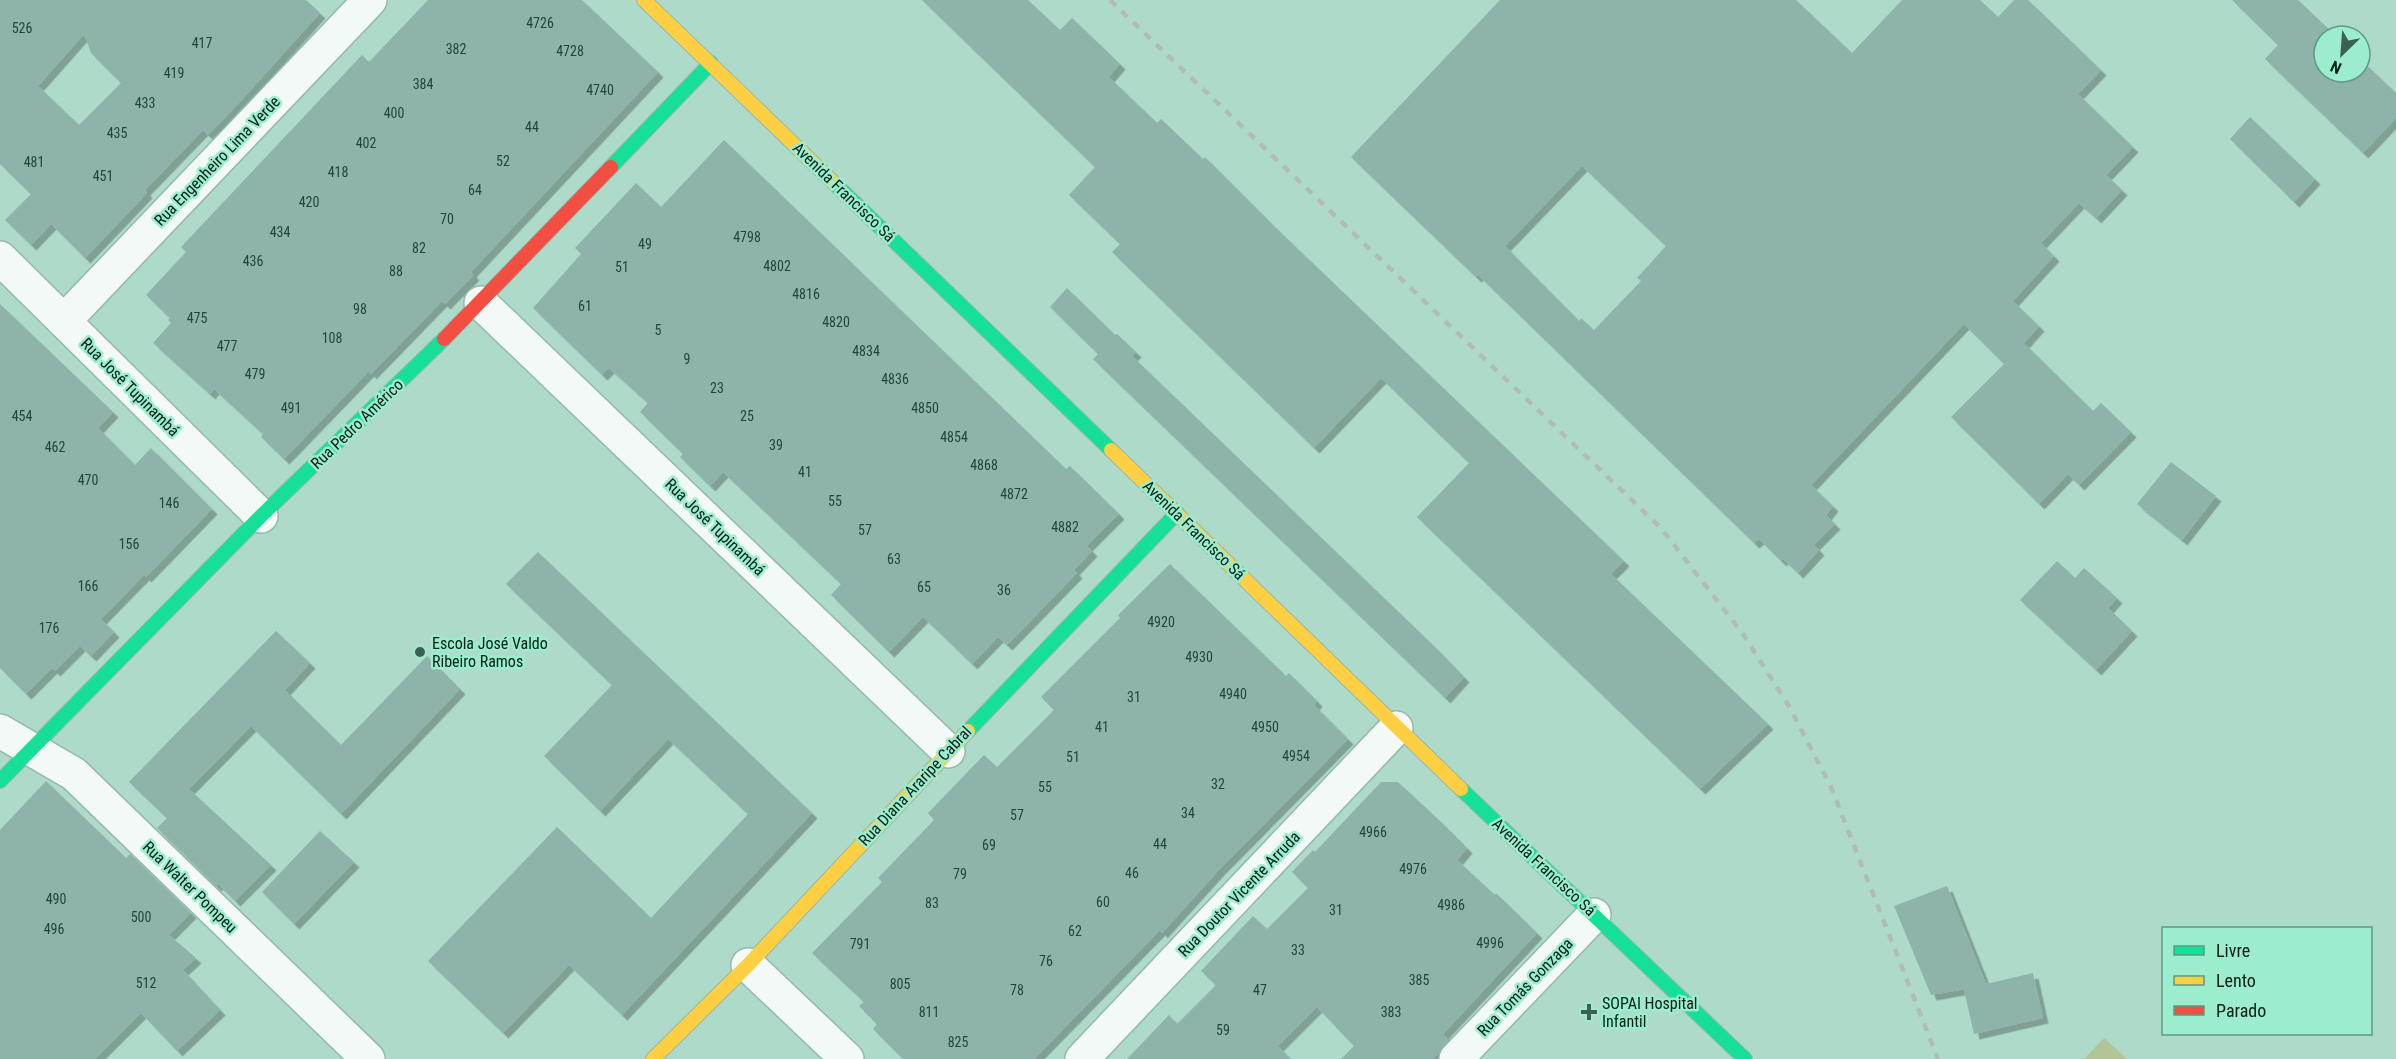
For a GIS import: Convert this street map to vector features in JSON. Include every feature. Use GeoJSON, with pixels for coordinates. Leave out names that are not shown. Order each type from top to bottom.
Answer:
{"type":"FeatureCollection","features":[{"type":"Feature","properties":{"kind":"street","name":"Rua Engenheiro Lima Verde"},"geometry":{"type":"LineString","coordinates":[[64,321],[370,0]]}},
{"type":"Feature","properties":{"kind":"street","name":"Avenida Francisco Sá"},"geometry":{"type":"LineString","coordinates":[[644,0],[1177,513],[1396,728],[1745,1059]]}},
{"type":"Feature","properties":{"kind":"street","name":"Rua Pedro Américo"},"geometry":{"type":"LineString","coordinates":[[0,781],[261,516],[481,303],[711,63]]}},
{"type":"Feature","properties":{"kind":"street","name":"Rua José Tupinambá"},"geometry":{"type":"LineString","coordinates":[[0,258],[261,516]]}},
{"type":"Feature","properties":{"kind":"street","name":"Rua José Tupinambá"},"geometry":{"type":"LineString","coordinates":[[481,303],[948,751]]}},
{"type":"Feature","properties":{"kind":"street","name":"Rua Diana Araripe Cabral"},"geometry":{"type":"LineString","coordinates":[[653,1059],[748,965],[948,751],[1177,513]]}},
{"type":"Feature","properties":{"kind":"street","name":"Rua Doutor Vicente Arruda"},"geometry":{"type":"LineString","coordinates":[[1082,1059],[1396,728]]}},
{"type":"Feature","properties":{"kind":"street","name":"Rua Walter Pompeu"},"geometry":{"type":"LineString","coordinates":[[0,731],[74,774],[368,1059]]}},
{"type":"Feature","properties":{"kind":"street","name":"Rua Tomás Gonzaga"},"geometry":{"type":"LineString","coordinates":[[1456,1059],[1594,915]]}},
{"type":"Feature","properties":{"kind":"street"},"geometry":{"type":"LineString","coordinates":[[748,965],[847,1059]]}},
{"type":"Feature","properties":{"kind":"green space"},"geometry":{"type":"Polygon","coordinates":[[[2104,1038],[2127,1059],[2084,1059],[2104,1038]]]}},
{"type":"Feature","properties":{"kind":"building"},"geometry":{"type":"Polygon","coordinates":[[[0,0],[306,0],[320,13],[237,105],[208,135],[203,130],[145,190],[147,193],[85,258],[51,224],[31,245],[5,220],[31,194],[0,164],[0,0]],[[84,34],[38,86],[79,125],[121,83],[91,53],[84,34]]]}},
{"type":"Feature","properties":{"kind":"building"},"geometry":{"type":"Polygon","coordinates":[[[428,0],[582,0],[658,72],[471,272],[474,275],[445,304],[442,301],[371,374],[369,371],[284,459],[261,437],[263,434],[214,389],[210,394],[153,343],[171,323],[168,320],[170,318],[146,295],[186,252],[181,247],[362,55],[369,62],[428,0]]]}},
{"type":"Feature","properties":{"kind":"building"},"geometry":{"type":"Polygon","coordinates":[[[922,0],[1028,0],[1060,30],[1072,18],[1120,64],[1109,77],[1157,123],[1161,119],[1203,159],[1205,157],[1278,230],[1624,561],[1611,574],[1768,724],[1700,789],[1417,517],[1469,463],[1381,378],[1314,448],[1112,252],[1120,244],[1069,195],[1095,167],[922,0]]]}},
{"type":"Feature","properties":{"kind":"building"},"geometry":{"type":"Polygon","coordinates":[[[1500,0],[1796,0],[1852,53],[1902,0],[1980,0],[1998,17],[2014,0],[2028,0],[2101,70],[2078,94],[2133,147],[2106,175],[2122,190],[2096,218],[2079,203],[2041,243],[2054,256],[2013,301],[2039,326],[2024,343],[2093,411],[2101,403],[2131,432],[2079,485],[2068,474],[2039,504],[1951,417],[2004,364],[1964,324],[1811,485],[1833,506],[1826,515],[1835,524],[1814,545],[1819,550],[1798,573],[1783,559],[1781,561],[1759,539],[1754,543],[1478,275],[1476,277],[1351,157],[1500,0]],[[1582,166],[1505,246],[1579,321],[1581,318],[1594,330],[1641,281],[1637,278],[1666,246],[1582,166]]]}},
{"type":"Feature","properties":{"kind":"building"},"geometry":{"type":"Polygon","coordinates":[[[2232,0],[2298,0],[2323,24],[2312,24],[2312,84],[2372,84],[2372,70],[2396,93],[2396,118],[2363,153],[2265,59],[2278,45],[2232,0]]]}},
{"type":"Feature","properties":{"kind":"building"},"geometry":{"type":"Polygon","coordinates":[[[2250,117],[2315,179],[2294,202],[2230,139],[2250,117]]]}},
{"type":"Feature","properties":{"kind":"building"},"geometry":{"type":"Polygon","coordinates":[[[724,140],[1066,469],[1070,466],[1119,514],[1087,546],[1092,551],[1074,570],[1077,573],[1007,645],[998,637],[972,664],[923,617],[889,652],[831,595],[841,584],[723,472],[710,486],[680,457],[683,454],[640,412],[648,403],[609,368],[602,375],[533,308],[581,254],[575,248],[636,183],[661,207],[724,140]]]}},
{"type":"Feature","properties":{"kind":"building"},"geometry":{"type":"Polygon","coordinates":[[[1067,288],[1115,335],[1117,334],[1136,352],[1132,356],[1464,677],[1445,698],[1093,359],[1098,354],[1050,307],[1067,288]]]}},
{"type":"Feature","properties":{"kind":"building"},"geometry":{"type":"Polygon","coordinates":[[[0,304],[113,412],[98,428],[135,465],[151,448],[212,509],[146,577],[144,575],[101,619],[114,632],[91,656],[80,646],[55,671],[52,668],[26,694],[0,668],[0,304]]]}},
{"type":"Feature","properties":{"kind":"building"},"geometry":{"type":"Polygon","coordinates":[[[2171,462],[2216,496],[2182,540],[2137,504],[2171,462]]]}},
{"type":"Feature","properties":{"kind":"building"},"geometry":{"type":"Polygon","coordinates":[[[538,552],[812,813],[622,1015],[569,965],[503,1033],[428,961],[557,827],[651,918],[748,814],[668,739],[600,811],[544,756],[612,685],[506,584],[538,552]]]}},
{"type":"Feature","properties":{"kind":"building"},"geometry":{"type":"Polygon","coordinates":[[[2057,561],[2075,578],[2084,568],[2117,598],[2108,608],[2132,631],[2096,670],[2020,600],[2057,561]]]}},
{"type":"Feature","properties":{"kind":"building"},"geometry":{"type":"Polygon","coordinates":[[[1170,564],[1286,676],[1289,673],[1317,701],[1314,705],[1348,739],[1217,872],[1162,933],[1160,930],[1034,1059],[903,1059],[873,1029],[877,1024],[859,1006],[864,1002],[812,953],[882,882],[878,878],[934,820],[928,813],[984,755],[997,767],[1054,710],[1041,697],[1120,618],[1118,615],[1170,564]]]}},
{"type":"Feature","properties":{"kind":"building"},"geometry":{"type":"Polygon","coordinates":[[[276,631],[310,663],[285,690],[341,745],[427,656],[460,689],[341,814],[251,726],[189,789],[271,865],[235,901],[218,884],[216,886],[157,828],[167,818],[129,782],[276,631]]]}},
{"type":"Feature","properties":{"kind":"building"},"geometry":{"type":"Polygon","coordinates":[[[46,781],[126,858],[130,854],[191,913],[169,935],[196,958],[183,970],[220,1010],[177,1051],[141,1013],[95,1059],[0,1059],[0,830],[46,781]]]}},
{"type":"Feature","properties":{"kind":"building"},"geometry":{"type":"Polygon","coordinates":[[[1381,782],[1398,782],[1441,822],[1467,848],[1457,860],[1495,895],[1496,893],[1537,933],[1443,1034],[1448,1040],[1439,1053],[1433,1059],[1341,1059],[1354,1046],[1317,1007],[1278,1046],[1291,1059],[1127,1059],[1169,1015],[1177,1024],[1216,985],[1201,971],[1253,916],[1267,929],[1308,888],[1292,872],[1313,850],[1315,852],[1381,782]]]}},
{"type":"Feature","properties":{"kind":"building"},"geometry":{"type":"Polygon","coordinates":[[[320,831],[354,862],[294,924],[262,892],[320,831]]]}},
{"type":"Feature","properties":{"kind":"building"},"geometry":{"type":"Polygon","coordinates":[[[1947,886],[1986,984],[2033,973],[2043,1018],[1974,1034],[1965,989],[1931,995],[1894,906],[1947,886]]]}},
{"type":"Feature","properties":{"kind":"railway"},"geometry":{"type":"LineString","coordinates":[[1110,0],[1661,528],[1743,634],[1790,708],[1831,787],[1938,1059]]}},
{"type":"Feature","properties":{"kind":"traffic: fast"},"geometry":{"type":"LineString","coordinates":[[611,167],[711,63]]}},
{"type":"Feature","properties":{"kind":"traffic: fast"},"geometry":{"type":"LineString","coordinates":[[833,182],[1111,450]]}},
{"type":"Feature","properties":{"kind":"traffic: fast"},"geometry":{"type":"LineString","coordinates":[[0,781],[261,516],[444,339]]}},
{"type":"Feature","properties":{"kind":"traffic: fast"},"geometry":{"type":"LineString","coordinates":[[968,731],[1177,513]]}},
{"type":"Feature","properties":{"kind":"traffic: fast"},"geometry":{"type":"LineString","coordinates":[[1461,789],[1745,1059]]}},
{"type":"Feature","properties":{"kind":"traffic: slow"},"geometry":{"type":"LineString","coordinates":[[644,0],[833,182]]}},
{"type":"Feature","properties":{"kind":"traffic: slow"},"geometry":{"type":"LineString","coordinates":[[1111,450],[1461,789]]}},
{"type":"Feature","properties":{"kind":"traffic: slow"},"geometry":{"type":"LineString","coordinates":[[653,1059],[748,965],[968,731]]}},
{"type":"Feature","properties":{"kind":"traffic: jam"},"geometry":{"type":"LineString","coordinates":[[444,339],[611,167]]}},
{"type":"Feature","properties":{"kind":"place","name":"Escola José Valdo Ribeiro Ramos"},"geometry":{"type":"Point","coordinates":[420,652]}},
{"type":"Feature","properties":{"kind":"place","name":"SOPAI Hospital Infantil"},"geometry":{"type":"Point","coordinates":[1589,1012]}}]}
